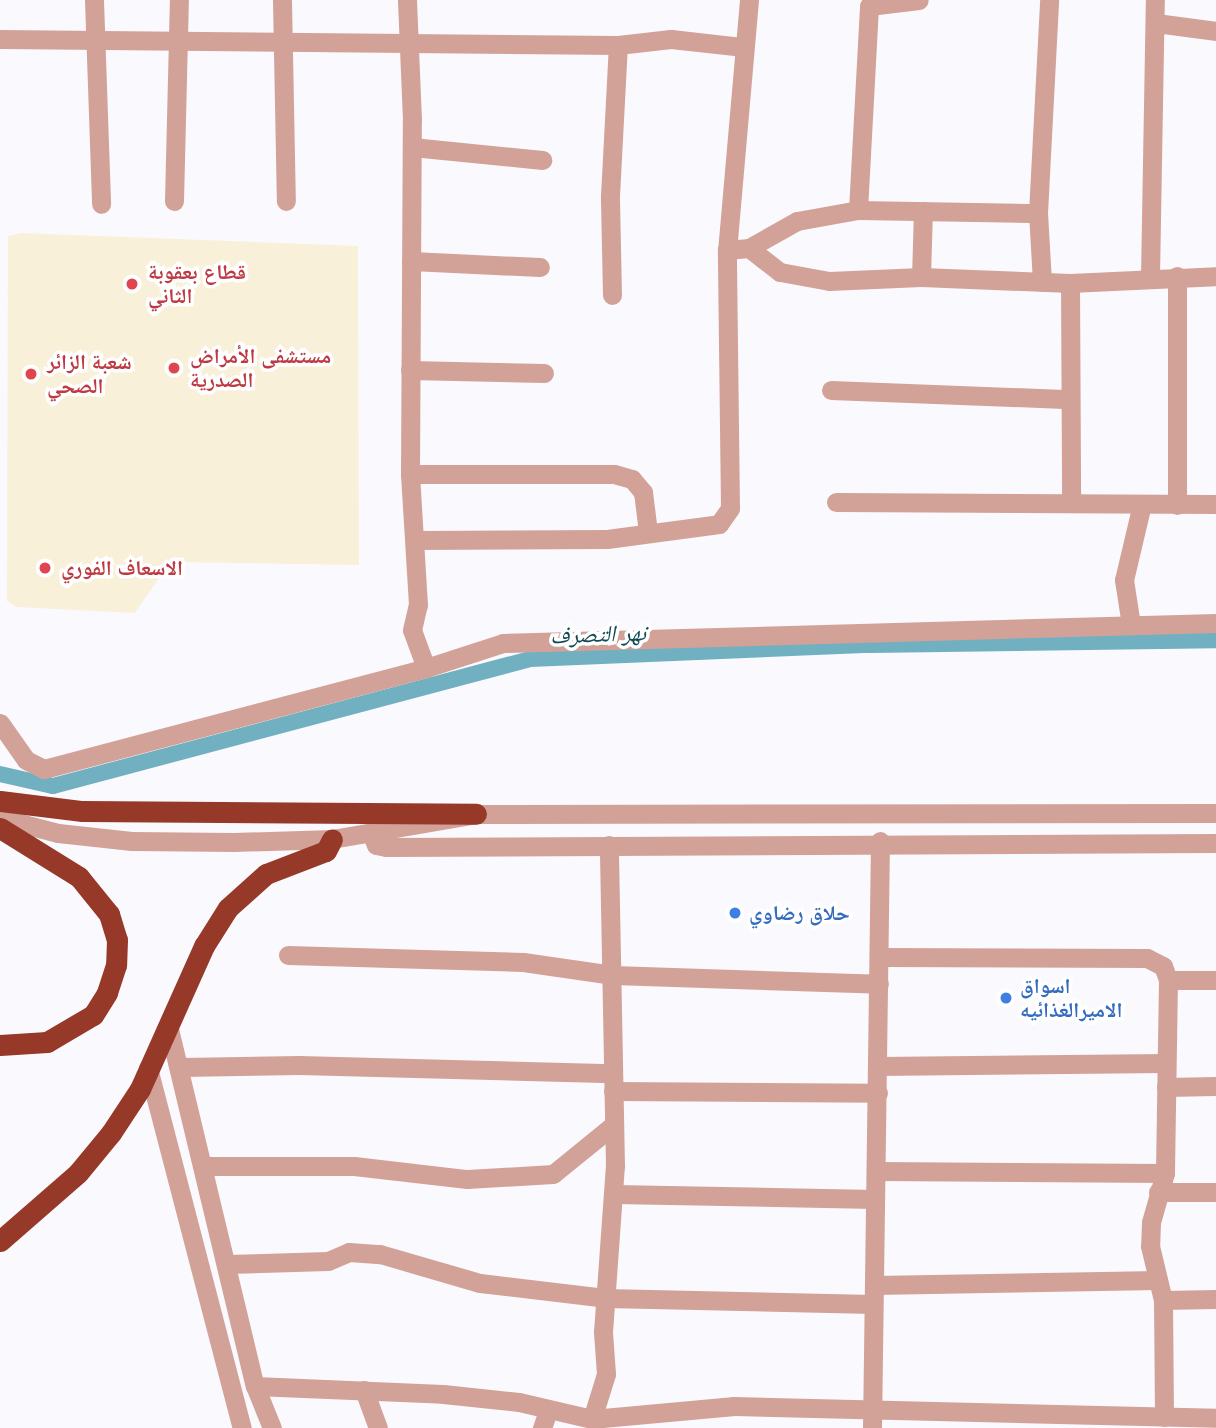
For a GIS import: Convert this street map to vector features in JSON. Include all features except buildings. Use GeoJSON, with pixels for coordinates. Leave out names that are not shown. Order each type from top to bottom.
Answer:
{"type":"FeatureCollection","features":[{"type":"Feature","properties":{"kind":"highway"},"geometry":{"type":"LineString","coordinates":[[0,801],[82,811],[476,814]]}},
{"type":"Feature","properties":{"kind":"highway"},"geometry":{"type":"LineString","coordinates":[[0,828],[79,877],[109,914],[117,940],[110,983],[93,1015],[47,1042],[0,1045]]}},
{"type":"Feature","properties":{"kind":"highway"},"geometry":{"type":"LineString","coordinates":[[0,1241],[78,1173],[111,1133],[169,1029],[204,946],[228,908],[266,874],[326,851],[332,839]]}},
{"type":"Feature","properties":{"kind":"street"},"geometry":{"type":"LineString","coordinates":[[94,0],[101,204]]}},
{"type":"Feature","properties":{"kind":"street"},"geometry":{"type":"LineString","coordinates":[[174,201],[179,0]]}},
{"type":"Feature","properties":{"kind":"street"},"geometry":{"type":"LineString","coordinates":[[282,0],[286,201]]}},
{"type":"Feature","properties":{"kind":"street"},"geometry":{"type":"LineString","coordinates":[[407,0],[412,147],[410,474],[417,540],[418,605],[412,630],[426,667]]}},
{"type":"Feature","properties":{"kind":"street"},"geometry":{"type":"LineString","coordinates":[[417,540],[607,539],[719,524],[730,508],[727,250],[742,47],[749,0]]}},
{"type":"Feature","properties":{"kind":"street"},"geometry":{"type":"LineString","coordinates":[[858,210],[868,3],[919,0]]}},
{"type":"Feature","properties":{"kind":"street"},"geometry":{"type":"LineString","coordinates":[[1042,282],[1038,213],[1049,0]]}},
{"type":"Feature","properties":{"kind":"street"},"geometry":{"type":"LineString","coordinates":[[1150,276],[1156,0]]}},
{"type":"Feature","properties":{"kind":"street"},"geometry":{"type":"LineString","coordinates":[[1156,23],[1216,31]]}},
{"type":"Feature","properties":{"kind":"street"},"geometry":{"type":"LineString","coordinates":[[0,39],[176,44],[283,41],[618,45],[671,38],[742,47]]}},
{"type":"Feature","properties":{"kind":"street"},"geometry":{"type":"LineString","coordinates":[[612,295],[610,196],[618,45]]}},
{"type":"Feature","properties":{"kind":"street"},"geometry":{"type":"LineString","coordinates":[[412,147],[542,160]]}},
{"type":"Feature","properties":{"kind":"street"},"geometry":{"type":"LineString","coordinates":[[727,250],[749,248],[797,221],[858,210],[1038,213]]}},
{"type":"Feature","properties":{"kind":"street"},"geometry":{"type":"LineString","coordinates":[[921,277],[923,211]]}},
{"type":"Feature","properties":{"kind":"street"},"geometry":{"type":"LineString","coordinates":[[749,248],[780,272],[829,281],[921,277],[1070,283],[1150,276],[1216,276]]}},
{"type":"Feature","properties":{"kind":"street"},"geometry":{"type":"LineString","coordinates":[[411,261],[540,267]]}},
{"type":"Feature","properties":{"kind":"street"},"geometry":{"type":"LineString","coordinates":[[1177,276],[1177,505]]}},
{"type":"Feature","properties":{"kind":"street"},"geometry":{"type":"LineString","coordinates":[[1070,283],[1071,503]]}},
{"type":"Feature","properties":{"kind":"street"},"geometry":{"type":"LineString","coordinates":[[410,370],[544,373]]}},
{"type":"Feature","properties":{"kind":"street"},"geometry":{"type":"LineString","coordinates":[[831,390],[1070,399]]}},
{"type":"Feature","properties":{"kind":"street"},"geometry":{"type":"LineString","coordinates":[[410,474],[614,474],[632,479],[643,492],[648,532]]}},
{"type":"Feature","properties":{"kind":"street"},"geometry":{"type":"LineString","coordinates":[[836,502],[1216,504]]}},
{"type":"Feature","properties":{"kind":"street"},"geometry":{"type":"LineString","coordinates":[[1131,625],[1124,580],[1142,504]]}},
{"type":"Feature","properties":{"kind":"street"},"geometry":{"type":"LineString","coordinates":[[0,723],[26,760],[44,769],[426,667],[503,643],[1216,623]]}},
{"type":"Feature","properties":{"kind":"street"},"geometry":{"type":"LineString","coordinates":[[0,818],[58,833],[132,842],[332,839],[476,814],[1216,813]]}},
{"type":"Feature","properties":{"kind":"street"},"geometry":{"type":"LineString","coordinates":[[371,833],[376,845],[386,847],[880,841],[1216,843]]}},
{"type":"Feature","properties":{"kind":"street"},"geometry":{"type":"LineString","coordinates":[[872,1419],[880,841]]}},
{"type":"Feature","properties":{"kind":"street"},"geometry":{"type":"LineString","coordinates":[[592,1419],[606,1374],[605,1298],[614,1194],[613,975],[609,845]]}},
{"type":"Feature","properties":{"kind":"street"},"geometry":{"type":"LineString","coordinates":[[288,955],[523,962],[613,975],[879,984]]}},
{"type":"Feature","properties":{"kind":"street"},"geometry":{"type":"LineString","coordinates":[[879,957],[1147,958],[1163,966],[1168,981],[1162,1182],[1150,1247],[1163,1300],[1164,1417]]}},
{"type":"Feature","properties":{"kind":"street"},"geometry":{"type":"LineString","coordinates":[[1168,981],[1216,980]]}},
{"type":"Feature","properties":{"kind":"street"},"geometry":{"type":"LineString","coordinates":[[169,1029],[181,1067],[255,1385],[272,1428]]}},
{"type":"Feature","properties":{"kind":"street"},"geometry":{"type":"LineString","coordinates":[[877,1066],[1166,1063]]}},
{"type":"Feature","properties":{"kind":"street"},"geometry":{"type":"LineString","coordinates":[[181,1067],[299,1065],[878,1093]]}},
{"type":"Feature","properties":{"kind":"street"},"geometry":{"type":"LineString","coordinates":[[148,1068],[242,1428]]}},
{"type":"Feature","properties":{"kind":"street"},"geometry":{"type":"LineString","coordinates":[[1166,1087],[1216,1086]]}},
{"type":"Feature","properties":{"kind":"street"},"geometry":{"type":"LineString","coordinates":[[204,1166],[354,1166],[467,1179],[553,1174],[612,1126]]}},
{"type":"Feature","properties":{"kind":"street"},"geometry":{"type":"LineString","coordinates":[[876,1171],[1162,1182],[1216,1192]]}},
{"type":"Feature","properties":{"kind":"street"},"geometry":{"type":"LineString","coordinates":[[614,1194],[874,1199]]}},
{"type":"Feature","properties":{"kind":"street"},"geometry":{"type":"LineString","coordinates":[[227,1264],[328,1261],[349,1252],[380,1254],[480,1283],[605,1298],[874,1294],[1158,1280]]}},
{"type":"Feature","properties":{"kind":"street"},"geometry":{"type":"LineString","coordinates":[[1163,1300],[1216,1299]]}},
{"type":"Feature","properties":{"kind":"street"},"geometry":{"type":"LineString","coordinates":[[221,1354],[247,1349]]}},
{"type":"Feature","properties":{"kind":"street"},"geometry":{"type":"LineString","coordinates":[[255,1385],[519,1402],[545,1419],[657,1419],[734,1406],[872,1419],[1216,1418]]}},
{"type":"Feature","properties":{"kind":"street"},"geometry":{"type":"LineString","coordinates":[[364,1390],[378,1428]]}},
{"type":"Feature","properties":{"kind":"shaded area"},"geometry":{"type":"Polygon","coordinates":[[[21,233],[358,246],[359,565],[170,562],[135,613],[16,607],[7,601],[8,236],[21,233]]]}},
{"type":"Feature","properties":{"kind":"waterway","name":"نهر التصرف"},"geometry":{"type":"LineString","coordinates":[[0,774],[53,786],[530,659],[870,645],[1216,640]]}},
{"type":"Feature","properties":{"kind":"place","name":"قطاع بعقوبة الثاني"},"geometry":{"type":"Point","coordinates":[132,284]}},
{"type":"Feature","properties":{"kind":"place","name":"مستشفى الأمراض الصدرية"},"geometry":{"type":"Point","coordinates":[174,368]}},
{"type":"Feature","properties":{"kind":"place","name":"شعبة الزائر الصحي"},"geometry":{"type":"Point","coordinates":[31,374]}},
{"type":"Feature","properties":{"kind":"place","name":"الاسعاف الفوري"},"geometry":{"type":"Point","coordinates":[45,568]}},
{"type":"Feature","properties":{"kind":"place","name":"حلاق رضاوي"},"geometry":{"type":"Point","coordinates":[735,913]}},
{"type":"Feature","properties":{"kind":"place","name":"اسواق الاميرالغذائيه"},"geometry":{"type":"Point","coordinates":[1006,998]}}]}
